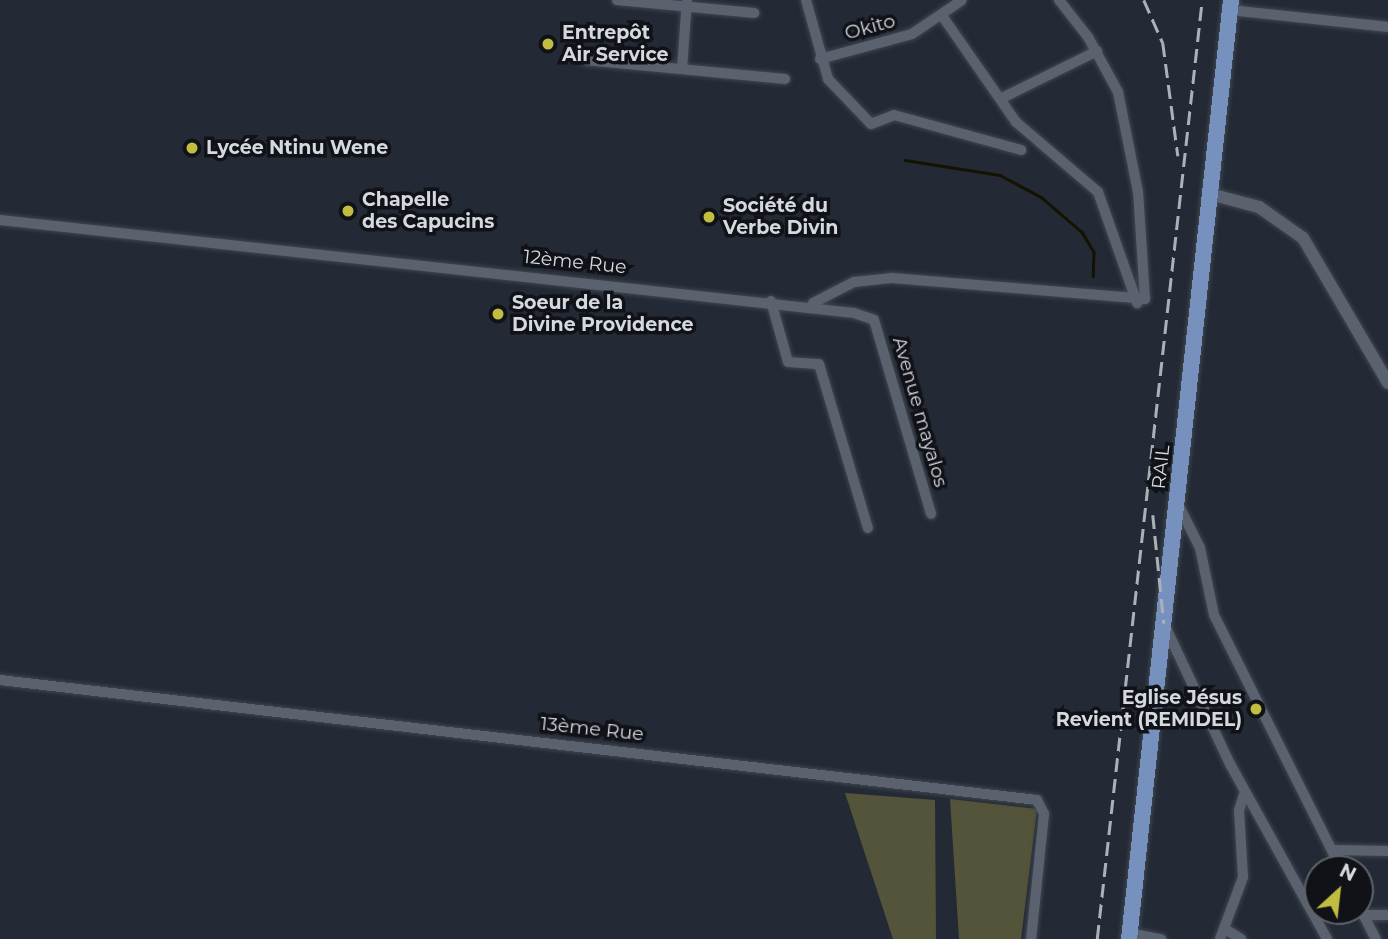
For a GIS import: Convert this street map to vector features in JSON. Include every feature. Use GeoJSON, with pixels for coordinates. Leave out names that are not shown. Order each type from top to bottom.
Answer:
{"type":"FeatureCollection","features":[{"type":"Feature","properties":{"kind":"main road","name":"RAIL"},"geometry":{"type":"LineString","coordinates":[[1129,936],[1231,5]]}},
{"type":"Feature","properties":{"kind":"street"},"geometry":{"type":"LineString","coordinates":[[617,0],[686,3],[754,13]]}},
{"type":"Feature","properties":{"kind":"street"},"geometry":{"type":"LineString","coordinates":[[806,0],[820,59],[839,96],[872,124],[894,115],[1021,150]]}},
{"type":"Feature","properties":{"kind":"street","name":"Okito"},"geometry":{"type":"LineString","coordinates":[[820,59],[912,34],[943,18],[962,0]]}},
{"type":"Feature","properties":{"kind":"street"},"geometry":{"type":"LineString","coordinates":[[1059,0],[1097,51],[1118,92],[1128,135],[1146,261],[1139,303]]}},
{"type":"Feature","properties":{"kind":"street"},"geometry":{"type":"LineString","coordinates":[[681,69],[686,3]]}},
{"type":"Feature","properties":{"kind":"street"},"geometry":{"type":"LineString","coordinates":[[1231,5],[1388,27]]}},
{"type":"Feature","properties":{"kind":"street"},"geometry":{"type":"LineString","coordinates":[[943,18],[1004,97],[1016,122],[1101,198],[1139,303]]}},
{"type":"Feature","properties":{"kind":"street"},"geometry":{"type":"LineString","coordinates":[[1004,97],[1097,51]]}},
{"type":"Feature","properties":{"kind":"street"},"geometry":{"type":"LineString","coordinates":[[585,60],[785,79]]}},
{"type":"Feature","properties":{"kind":"street"},"geometry":{"type":"LineString","coordinates":[[1210,194],[1259,207],[1303,237],[1388,383]]}},
{"type":"Feature","properties":{"kind":"street","name":"12ème Rue"},"geometry":{"type":"LineString","coordinates":[[0,220],[771,301],[813,303],[854,282],[891,278],[1139,303]]}},
{"type":"Feature","properties":{"kind":"street"},"geometry":{"type":"LineString","coordinates":[[771,301],[788,362],[819,365],[868,528]]}},
{"type":"Feature","properties":{"kind":"street","name":"Avenue mayalos"},"geometry":{"type":"LineString","coordinates":[[813,303],[874,320],[931,514]]}},
{"type":"Feature","properties":{"kind":"street"},"geometry":{"type":"LineString","coordinates":[[1178,504],[1200,548],[1214,615],[1336,855]]}},
{"type":"Feature","properties":{"kind":"street"},"geometry":{"type":"LineString","coordinates":[[1164,623],[1245,792],[1327,939]]}},
{"type":"Feature","properties":{"kind":"street","name":"13ème Rue"},"geometry":{"type":"LineString","coordinates":[[0,680],[1037,800],[1044,814],[1031,939]]}},
{"type":"Feature","properties":{"kind":"street"},"geometry":{"type":"LineString","coordinates":[[1241,939],[1223,934],[1243,877],[1239,810],[1245,792]]}},
{"type":"Feature","properties":{"kind":"street"},"geometry":{"type":"LineString","coordinates":[[1334,850],[1388,851]]}},
{"type":"Feature","properties":{"kind":"street"},"geometry":{"type":"LineString","coordinates":[[1129,936],[1161,939]]}},
{"type":"Feature","properties":{"kind":"green space"},"geometry":{"type":"Polygon","coordinates":[[[845,793],[935,800],[936,939],[893,939],[845,793]]]}},
{"type":"Feature","properties":{"kind":"green space"},"geometry":{"type":"Polygon","coordinates":[[[950,799],[1037,809],[1021,939],[959,939],[950,799]]]}},
{"type":"Feature","properties":{"kind":"waterway"},"geometry":{"type":"LineString","coordinates":[[905,160],[1000,175],[1041,197],[1082,232],[1094,252],[1093,276]]}},
{"type":"Feature","properties":{"kind":"railway"},"geometry":{"type":"LineString","coordinates":[[1144,0],[1163,43],[1178,156]]}},
{"type":"Feature","properties":{"kind":"railway"},"geometry":{"type":"LineString","coordinates":[[1097,939],[1202,0]]}},
{"type":"Feature","properties":{"kind":"railway"},"geometry":{"type":"LineString","coordinates":[[1153,515],[1164,623]]}},
{"type":"Feature","properties":{"kind":"place","name":"Entrepôt Air Service"},"geometry":{"type":"Point","coordinates":[548,44]}},
{"type":"Feature","properties":{"kind":"place","name":"Lycée Ntinu Wene"},"geometry":{"type":"Point","coordinates":[192,148]}},
{"type":"Feature","properties":{"kind":"place","name":"Chapelle des Capucins"},"geometry":{"type":"Point","coordinates":[348,211]}},
{"type":"Feature","properties":{"kind":"place","name":"Société du Verbe Divin"},"geometry":{"type":"Point","coordinates":[709,217]}},
{"type":"Feature","properties":{"kind":"place","name":"Soeur de la Divine Providence"},"geometry":{"type":"Point","coordinates":[498,314]}},
{"type":"Feature","properties":{"kind":"place","name":"Eglise Jésus Revient (REMIDEL)"},"geometry":{"type":"Point","coordinates":[1256,709]}}]}
